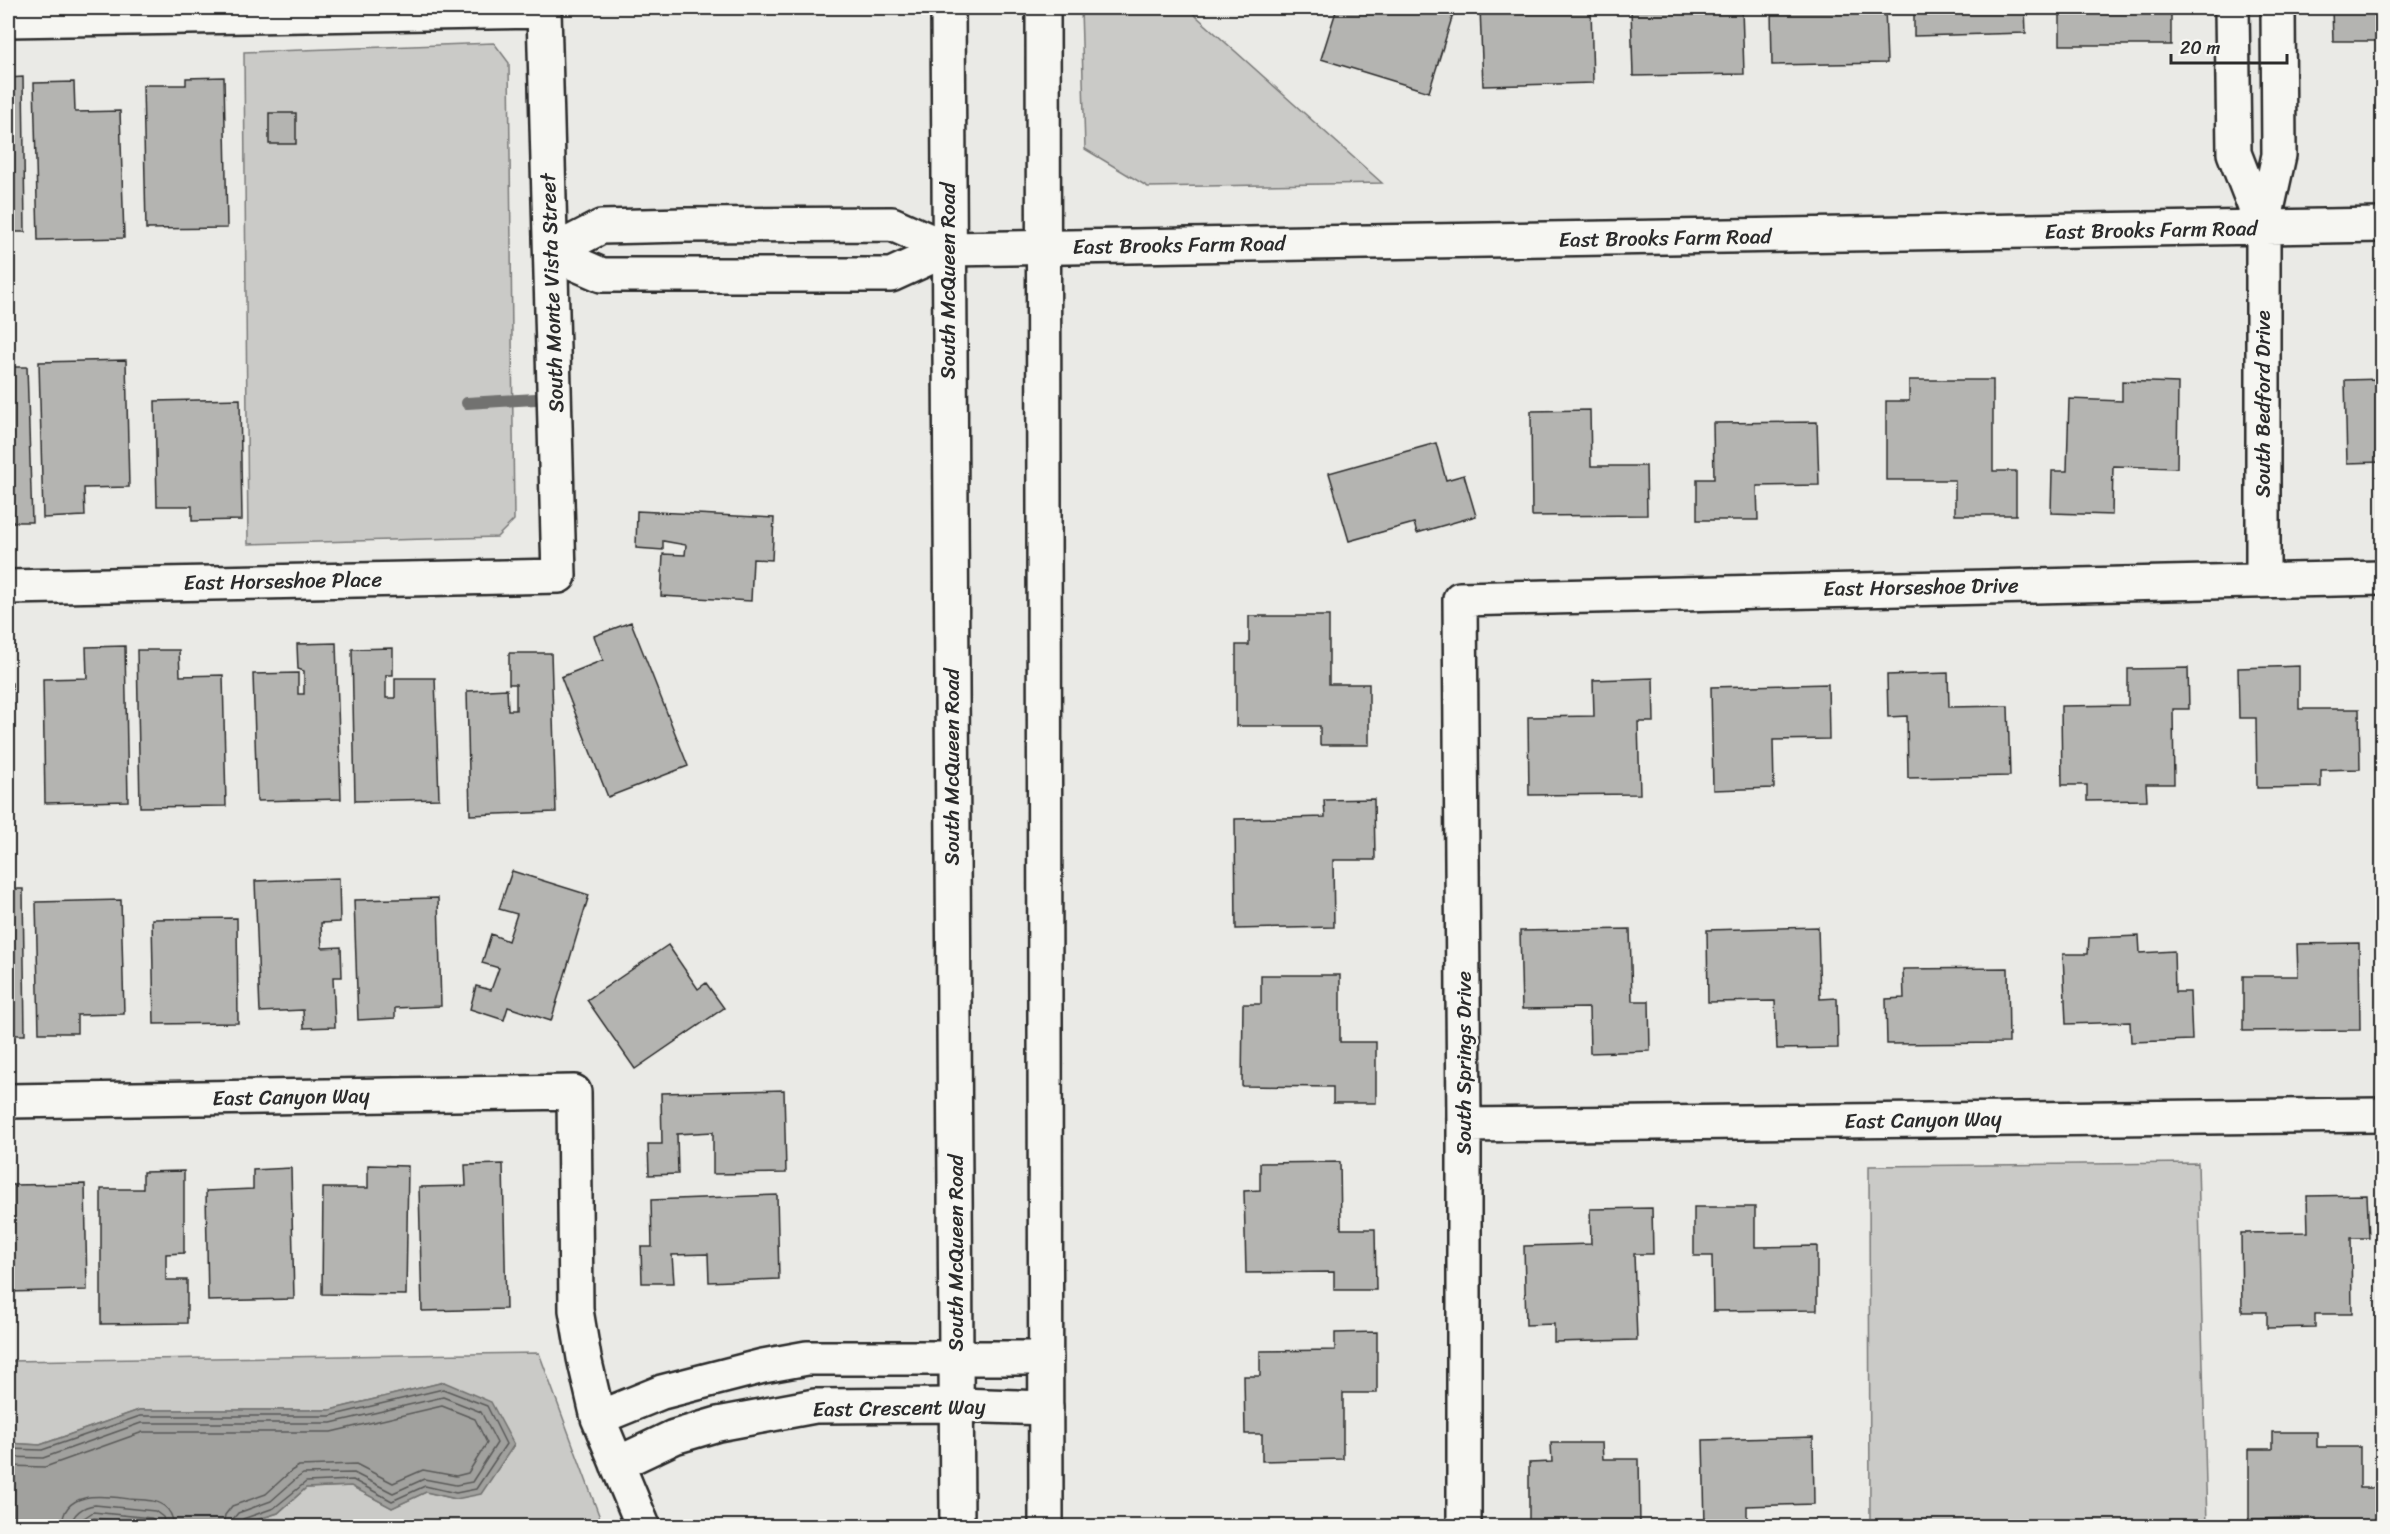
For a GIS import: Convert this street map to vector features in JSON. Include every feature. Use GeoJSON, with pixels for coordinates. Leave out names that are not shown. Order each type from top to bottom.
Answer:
{"type":"FeatureCollection","features":[{"type":"Feature","properties":{"kind":"street","name":"South McQueen Road"},"geometry":{"type":"LineString","coordinates":[[948,8],[957,1527]]}},
{"type":"Feature","properties":{"kind":"street"},"geometry":{"type":"LineString","coordinates":[[1043,8],[1046,1527]]}},
{"type":"Feature","properties":{"kind":"street","name":"South Bedford Drive"},"geometry":{"type":"LineString","coordinates":[[2232,8],[2234,153],[2263,228]]}},
{"type":"Feature","properties":{"kind":"street","name":"South Bedford Drive"},"geometry":{"type":"LineString","coordinates":[[2263,579],[2263,228],[2279,154],[2278,8]]}},
{"type":"Feature","properties":{"kind":"street","name":"South Monte Vista Street"},"geometry":{"type":"LineString","coordinates":[[8,20],[544,11],[559,576]]}},
{"type":"Feature","properties":{"kind":"street","name":"East Brooks Farm Road"},"geometry":{"type":"LineString","coordinates":[[551,253],[601,227],[892,224],[948,249]]}},
{"type":"Feature","properties":{"kind":"street","name":"East Brooks Farm Road"},"geometry":{"type":"LineString","coordinates":[[551,253],[602,275],[891,275],[948,249],[2382,225]]}},
{"type":"Feature","properties":{"kind":"street"},"geometry":{"type":"LineString","coordinates":[[735,226],[735,276]]}},
{"type":"Feature","properties":{"kind":"street","name":"East Horseshoe Place"},"geometry":{"type":"LineString","coordinates":[[8,587],[559,576]]}},
{"type":"Feature","properties":{"kind":"street","name":"East Horseshoe Drive"},"geometry":{"type":"LineString","coordinates":[[1460,599],[2382,578]]}},
{"type":"Feature","properties":{"kind":"street","name":"South Springs Drive"},"geometry":{"type":"LineString","coordinates":[[1460,599],[1464,1527]]}},
{"type":"Feature","properties":{"kind":"street","name":"East Canyon Way"},"geometry":{"type":"LineString","coordinates":[[8,1101],[574,1092],[576,1310],[598,1418]]}},
{"type":"Feature","properties":{"kind":"street","name":"East Canyon Way"},"geometry":{"type":"LineString","coordinates":[[1464,1125],[2382,1115]]}},
{"type":"Feature","properties":{"kind":"street"},"geometry":{"type":"LineString","coordinates":[[643,1527],[598,1418],[662,1392],[807,1358],[1046,1358]]}},
{"type":"Feature","properties":{"kind":"street","name":"East Crescent Way"},"geometry":{"type":"LineString","coordinates":[[617,1464],[685,1434],[718,1424],[815,1406],[1046,1408]]}},
{"type":"Feature","properties":{"kind":"shaded area"},"geometry":{"type":"Polygon","coordinates":[[[1081,8],[1187,8],[1382,183],[1148,187],[1085,149],[1081,8]]]}},
{"type":"Feature","properties":{"kind":"shaded area"},"geometry":{"type":"Polygon","coordinates":[[[494,43],[509,63],[514,520],[497,537],[248,544],[244,52],[494,43]]]}},
{"type":"Feature","properties":{"kind":"shaded area"},"geometry":{"type":"Polygon","coordinates":[[[2198,1163],[2207,1526],[1870,1526],[1869,1166],[2198,1163]]]}},
{"type":"Feature","properties":{"kind":"shaded area"},"geometry":{"type":"Polygon","coordinates":[[[539,1353],[603,1526],[237,1526],[278,1513],[306,1488],[352,1486],[392,1508],[426,1492],[456,1499],[444,1382],[330,1410],[139,1410],[40,1445],[8,1443],[8,1361],[539,1353]]]}},
{"type":"Feature","properties":{"kind":"shaded area"},"geometry":{"type":"Polygon","coordinates":[[[93,1518],[180,1526],[81,1526],[93,1518]]]}},
{"type":"Feature","properties":{"kind":"water"},"geometry":{"type":"Polygon","coordinates":[[[444,1382],[491,1402],[514,1445],[481,1494],[456,1499],[426,1492],[392,1508],[351,1486],[306,1488],[278,1513],[237,1526],[180,1526],[94,1518],[81,1526],[8,1526],[8,1443],[40,1445],[139,1410],[330,1410],[444,1382]]]}},
{"type":"Feature","properties":{"kind":"building"},"geometry":{"type":"Polygon","coordinates":[[[1337,8],[1455,8],[1429,92],[1321,59],[1337,8]]]}},
{"type":"Feature","properties":{"kind":"building"},"geometry":{"type":"Polygon","coordinates":[[[1480,8],[1591,8],[1593,83],[1483,86],[1480,8]]]}},
{"type":"Feature","properties":{"kind":"building"},"geometry":{"type":"Polygon","coordinates":[[[1631,8],[1742,8],[1744,74],[1633,76],[1631,8]]]}},
{"type":"Feature","properties":{"kind":"building"},"geometry":{"type":"Polygon","coordinates":[[[1771,8],[1885,8],[1887,63],[1772,65],[1771,8]]]}},
{"type":"Feature","properties":{"kind":"building"},"geometry":{"type":"Polygon","coordinates":[[[1914,8],[2025,8],[2026,33],[1914,36],[1914,8]]]}},
{"type":"Feature","properties":{"kind":"building"},"geometry":{"type":"Polygon","coordinates":[[[2060,8],[2171,8],[2171,45],[2060,45],[2060,8]]]}},
{"type":"Feature","properties":{"kind":"building"},"geometry":{"type":"Polygon","coordinates":[[[2332,8],[2382,8],[2382,41],[2333,41],[2332,8]]]}},
{"type":"Feature","properties":{"kind":"building"},"geometry":{"type":"Polygon","coordinates":[[[23,77],[25,232],[8,232],[8,78],[23,77]]]}},
{"type":"Feature","properties":{"kind":"building"},"geometry":{"type":"Polygon","coordinates":[[[224,77],[227,228],[146,229],[143,85],[186,85],[186,78],[224,77]]]}},
{"type":"Feature","properties":{"kind":"building"},"geometry":{"type":"Polygon","coordinates":[[[74,82],[75,112],[120,111],[124,238],[38,240],[34,83],[74,82]]]}},
{"type":"Feature","properties":{"kind":"building"},"geometry":{"type":"Polygon","coordinates":[[[269,113],[296,113],[296,144],[269,144],[269,113]]]}},
{"type":"Feature","properties":{"kind":"building"},"geometry":{"type":"Polygon","coordinates":[[[126,360],[129,487],[84,488],[85,516],[43,518],[39,362],[126,360]]]}},
{"type":"Feature","properties":{"kind":"building"},"geometry":{"type":"Polygon","coordinates":[[[8,367],[27,367],[32,522],[8,522],[8,367]]]}},
{"type":"Feature","properties":{"kind":"building"},"geometry":{"type":"Polygon","coordinates":[[[2382,379],[2382,462],[2347,463],[2345,380],[2382,379]]]}},
{"type":"Feature","properties":{"kind":"building"},"geometry":{"type":"Polygon","coordinates":[[[1909,380],[1993,380],[1993,471],[2016,471],[2016,515],[1955,515],[1955,480],[1886,480],[1886,401],[1909,401],[1909,380]]]}},
{"type":"Feature","properties":{"kind":"building"},"geometry":{"type":"Polygon","coordinates":[[[2122,381],[2178,383],[2177,468],[2113,466],[2112,515],[2051,513],[2052,471],[2067,471],[2069,399],[2122,401],[2122,381]]]}},
{"type":"Feature","properties":{"kind":"building"},"geometry":{"type":"Polygon","coordinates":[[[240,399],[242,520],[192,521],[192,506],[157,506],[155,401],[240,399]]]}},
{"type":"Feature","properties":{"kind":"building"},"geometry":{"type":"Polygon","coordinates":[[[1590,410],[1591,466],[1646,466],[1647,515],[1532,516],[1531,411],[1590,410]]]}},
{"type":"Feature","properties":{"kind":"building"},"geometry":{"type":"Polygon","coordinates":[[[1817,422],[1819,485],[1757,486],[1758,520],[1697,520],[1697,479],[1714,479],[1713,423],[1817,422]]]}},
{"type":"Feature","properties":{"kind":"building"},"geometry":{"type":"Polygon","coordinates":[[[1436,443],[1446,480],[1464,475],[1476,516],[1417,533],[1414,523],[1349,541],[1329,473],[1436,443]]]}},
{"type":"Feature","properties":{"kind":"building"},"geometry":{"type":"Polygon","coordinates":[[[637,511],[774,518],[772,560],[753,559],[751,601],[661,596],[663,554],[685,555],[686,545],[663,541],[663,550],[636,548],[637,511]]]}},
{"type":"Feature","properties":{"kind":"building"},"geometry":{"type":"Polygon","coordinates":[[[1249,616],[1329,616],[1329,684],[1369,684],[1369,745],[1320,745],[1320,726],[1236,726],[1236,645],[1249,645],[1249,616]]]}},
{"type":"Feature","properties":{"kind":"building"},"geometry":{"type":"Polygon","coordinates":[[[631,622],[688,766],[608,797],[561,677],[603,660],[594,636],[631,622]]]}},
{"type":"Feature","properties":{"kind":"building"},"geometry":{"type":"Polygon","coordinates":[[[336,643],[341,799],[257,801],[253,674],[298,673],[298,694],[304,694],[304,671],[298,669],[297,644],[336,643]]]}},
{"type":"Feature","properties":{"kind":"building"},"geometry":{"type":"Polygon","coordinates":[[[125,646],[128,801],[45,803],[43,679],[87,678],[86,647],[125,646]]]}},
{"type":"Feature","properties":{"kind":"building"},"geometry":{"type":"Polygon","coordinates":[[[393,648],[393,675],[386,675],[386,698],[395,698],[395,678],[435,678],[439,799],[355,801],[352,649],[393,648]]]}},
{"type":"Feature","properties":{"kind":"building"},"geometry":{"type":"Polygon","coordinates":[[[137,650],[179,650],[180,676],[223,675],[226,806],[140,807],[137,650]]]}},
{"type":"Feature","properties":{"kind":"building"},"geometry":{"type":"Polygon","coordinates":[[[509,653],[551,653],[556,812],[470,815],[467,691],[507,689],[508,710],[516,710],[516,684],[509,684],[509,653]]]}},
{"type":"Feature","properties":{"kind":"building"},"geometry":{"type":"Polygon","coordinates":[[[2299,666],[2299,709],[2359,709],[2360,769],[2321,770],[2321,787],[2257,788],[2256,718],[2239,718],[2238,668],[2299,666]]]}},
{"type":"Feature","properties":{"kind":"building"},"geometry":{"type":"Polygon","coordinates":[[[2188,668],[2189,709],[2173,709],[2174,784],[2146,784],[2147,800],[2087,801],[2087,785],[2062,785],[2061,706],[2128,705],[2128,669],[2188,668]]]}},
{"type":"Feature","properties":{"kind":"building"},"geometry":{"type":"Polygon","coordinates":[[[1948,673],[1949,707],[2008,706],[2010,776],[1908,778],[1907,716],[1888,717],[1887,675],[1948,673]]]}},
{"type":"Feature","properties":{"kind":"building"},"geometry":{"type":"Polygon","coordinates":[[[1653,678],[1654,722],[1638,722],[1640,794],[1529,795],[1528,717],[1594,716],[1593,680],[1653,678]]]}},
{"type":"Feature","properties":{"kind":"building"},"geometry":{"type":"Polygon","coordinates":[[[8,683],[12,683],[15,810],[8,810],[8,683]]]}},
{"type":"Feature","properties":{"kind":"building"},"geometry":{"type":"Polygon","coordinates":[[[1828,684],[1829,739],[1773,740],[1774,788],[1713,790],[1711,687],[1828,684]]]}},
{"type":"Feature","properties":{"kind":"building"},"geometry":{"type":"Polygon","coordinates":[[[1374,799],[1375,860],[1333,860],[1334,927],[1236,929],[1235,819],[1325,817],[1324,800],[1374,799]]]}},
{"type":"Feature","properties":{"kind":"building"},"geometry":{"type":"Polygon","coordinates":[[[512,871],[589,895],[551,1021],[508,1007],[504,1020],[470,1009],[476,986],[491,990],[499,968],[482,963],[491,934],[508,941],[517,914],[499,909],[512,871]]]}},
{"type":"Feature","properties":{"kind":"building"},"geometry":{"type":"Polygon","coordinates":[[[339,878],[340,922],[321,923],[322,948],[341,947],[342,977],[333,977],[335,1027],[304,1028],[303,1010],[260,1012],[255,881],[339,878]]]}},
{"type":"Feature","properties":{"kind":"building"},"geometry":{"type":"Polygon","coordinates":[[[8,889],[23,889],[25,1035],[8,1035],[8,889]]]}},
{"type":"Feature","properties":{"kind":"building"},"geometry":{"type":"Polygon","coordinates":[[[438,898],[441,1006],[395,1008],[395,1018],[358,1020],[354,900],[438,898]]]}},
{"type":"Feature","properties":{"kind":"building"},"geometry":{"type":"Polygon","coordinates":[[[121,900],[124,1014],[77,1015],[77,1033],[39,1033],[36,902],[121,900]]]}},
{"type":"Feature","properties":{"kind":"building"},"geometry":{"type":"Polygon","coordinates":[[[237,918],[238,1023],[154,1024],[152,919],[237,918]]]}},
{"type":"Feature","properties":{"kind":"building"},"geometry":{"type":"Polygon","coordinates":[[[1818,927],[1820,999],[1837,998],[1838,1048],[1777,1049],[1775,1001],[1708,1002],[1707,930],[1818,927]]]}},
{"type":"Feature","properties":{"kind":"building"},"geometry":{"type":"Polygon","coordinates":[[[1630,929],[1632,1001],[1649,1001],[1650,1051],[1590,1053],[1589,1008],[1522,1009],[1520,931],[1630,929]]]}},
{"type":"Feature","properties":{"kind":"building"},"geometry":{"type":"Polygon","coordinates":[[[2139,936],[2140,953],[2174,951],[2175,992],[2190,992],[2192,1040],[2131,1042],[2130,1022],[2066,1024],[2063,954],[2088,954],[2089,938],[2139,936]]]}},
{"type":"Feature","properties":{"kind":"building"},"geometry":{"type":"Polygon","coordinates":[[[2359,943],[2360,1030],[2243,1031],[2243,976],[2298,976],[2297,944],[2359,943]]]}},
{"type":"Feature","properties":{"kind":"building"},"geometry":{"type":"Polygon","coordinates":[[[668,945],[698,989],[706,983],[724,1008],[635,1069],[587,1000],[668,945]]]}},
{"type":"Feature","properties":{"kind":"building"},"geometry":{"type":"Polygon","coordinates":[[[2008,968],[2009,1043],[1887,1044],[1886,999],[1904,998],[1903,969],[2008,968]]]}},
{"type":"Feature","properties":{"kind":"building"},"geometry":{"type":"Polygon","coordinates":[[[1261,975],[1340,975],[1340,1042],[1376,1042],[1376,1103],[1333,1103],[1333,1087],[1242,1086],[1243,1004],[1261,1004],[1261,975]]]}},
{"type":"Feature","properties":{"kind":"building"},"geometry":{"type":"Polygon","coordinates":[[[784,1090],[786,1173],[713,1174],[713,1132],[677,1134],[678,1174],[649,1175],[648,1144],[662,1144],[661,1093],[784,1090]]]}},
{"type":"Feature","properties":{"kind":"building"},"geometry":{"type":"Polygon","coordinates":[[[1340,1162],[1341,1229],[1375,1229],[1376,1290],[1334,1290],[1334,1272],[1246,1273],[1244,1191],[1260,1190],[1260,1163],[1340,1162]]]}},
{"type":"Feature","properties":{"kind":"building"},"geometry":{"type":"Polygon","coordinates":[[[503,1164],[506,1309],[422,1311],[419,1187],[466,1186],[465,1165],[503,1164]]]}},
{"type":"Feature","properties":{"kind":"building"},"geometry":{"type":"Polygon","coordinates":[[[368,1165],[408,1166],[406,1295],[322,1294],[323,1188],[368,1188],[368,1165]]]}},
{"type":"Feature","properties":{"kind":"building"},"geometry":{"type":"Polygon","coordinates":[[[291,1168],[294,1299],[208,1301],[206,1191],[253,1189],[253,1170],[291,1168]]]}},
{"type":"Feature","properties":{"kind":"building"},"geometry":{"type":"Polygon","coordinates":[[[184,1171],[184,1253],[166,1254],[166,1280],[187,1280],[187,1323],[101,1324],[101,1189],[143,1189],[143,1172],[184,1171]]]}},
{"type":"Feature","properties":{"kind":"building"},"geometry":{"type":"Polygon","coordinates":[[[85,1184],[87,1290],[8,1292],[8,1185],[85,1184]]]}},
{"type":"Feature","properties":{"kind":"building"},"geometry":{"type":"Polygon","coordinates":[[[777,1195],[779,1279],[709,1282],[708,1254],[672,1255],[674,1283],[642,1283],[641,1247],[652,1247],[651,1200],[777,1195]]]}},
{"type":"Feature","properties":{"kind":"building"},"geometry":{"type":"Polygon","coordinates":[[[2367,1195],[2369,1238],[2351,1238],[2352,1314],[2315,1314],[2315,1327],[2267,1328],[2267,1312],[2242,1312],[2241,1233],[2308,1232],[2307,1196],[2367,1195]]]}},
{"type":"Feature","properties":{"kind":"building"},"geometry":{"type":"Polygon","coordinates":[[[1694,1207],[1755,1207],[1755,1247],[1817,1246],[1817,1310],[1713,1311],[1712,1256],[1694,1256],[1694,1207]]]}},
{"type":"Feature","properties":{"kind":"building"},"geometry":{"type":"Polygon","coordinates":[[[1652,1208],[1653,1254],[1634,1254],[1637,1340],[1554,1342],[1554,1324],[1526,1325],[1524,1246],[1591,1244],[1590,1209],[1652,1208]]]}},
{"type":"Feature","properties":{"kind":"building"},"geometry":{"type":"Polygon","coordinates":[[[1377,1332],[1377,1393],[1343,1393],[1343,1459],[1262,1461],[1262,1434],[1245,1434],[1244,1376],[1260,1376],[1260,1351],[1335,1350],[1335,1333],[1377,1332]]]}},
{"type":"Feature","properties":{"kind":"building"},"geometry":{"type":"Polygon","coordinates":[[[2272,1432],[2317,1432],[2317,1447],[2360,1447],[2360,1488],[2376,1488],[2377,1526],[2316,1526],[2316,1518],[2249,1519],[2249,1449],[2272,1449],[2272,1432]]]}},
{"type":"Feature","properties":{"kind":"building"},"geometry":{"type":"Polygon","coordinates":[[[1813,1437],[1814,1504],[1747,1506],[1747,1526],[1705,1526],[1703,1440],[1813,1437]]]}},
{"type":"Feature","properties":{"kind":"building"},"geometry":{"type":"Polygon","coordinates":[[[1551,1443],[1602,1443],[1603,1459],[1639,1459],[1640,1526],[1529,1526],[1529,1463],[1552,1462],[1551,1443]]]}},
{"type":"Feature","properties":{"kind":"waterway"},"geometry":{"type":"LineString","coordinates":[[467,403],[553,398]]}}]}
